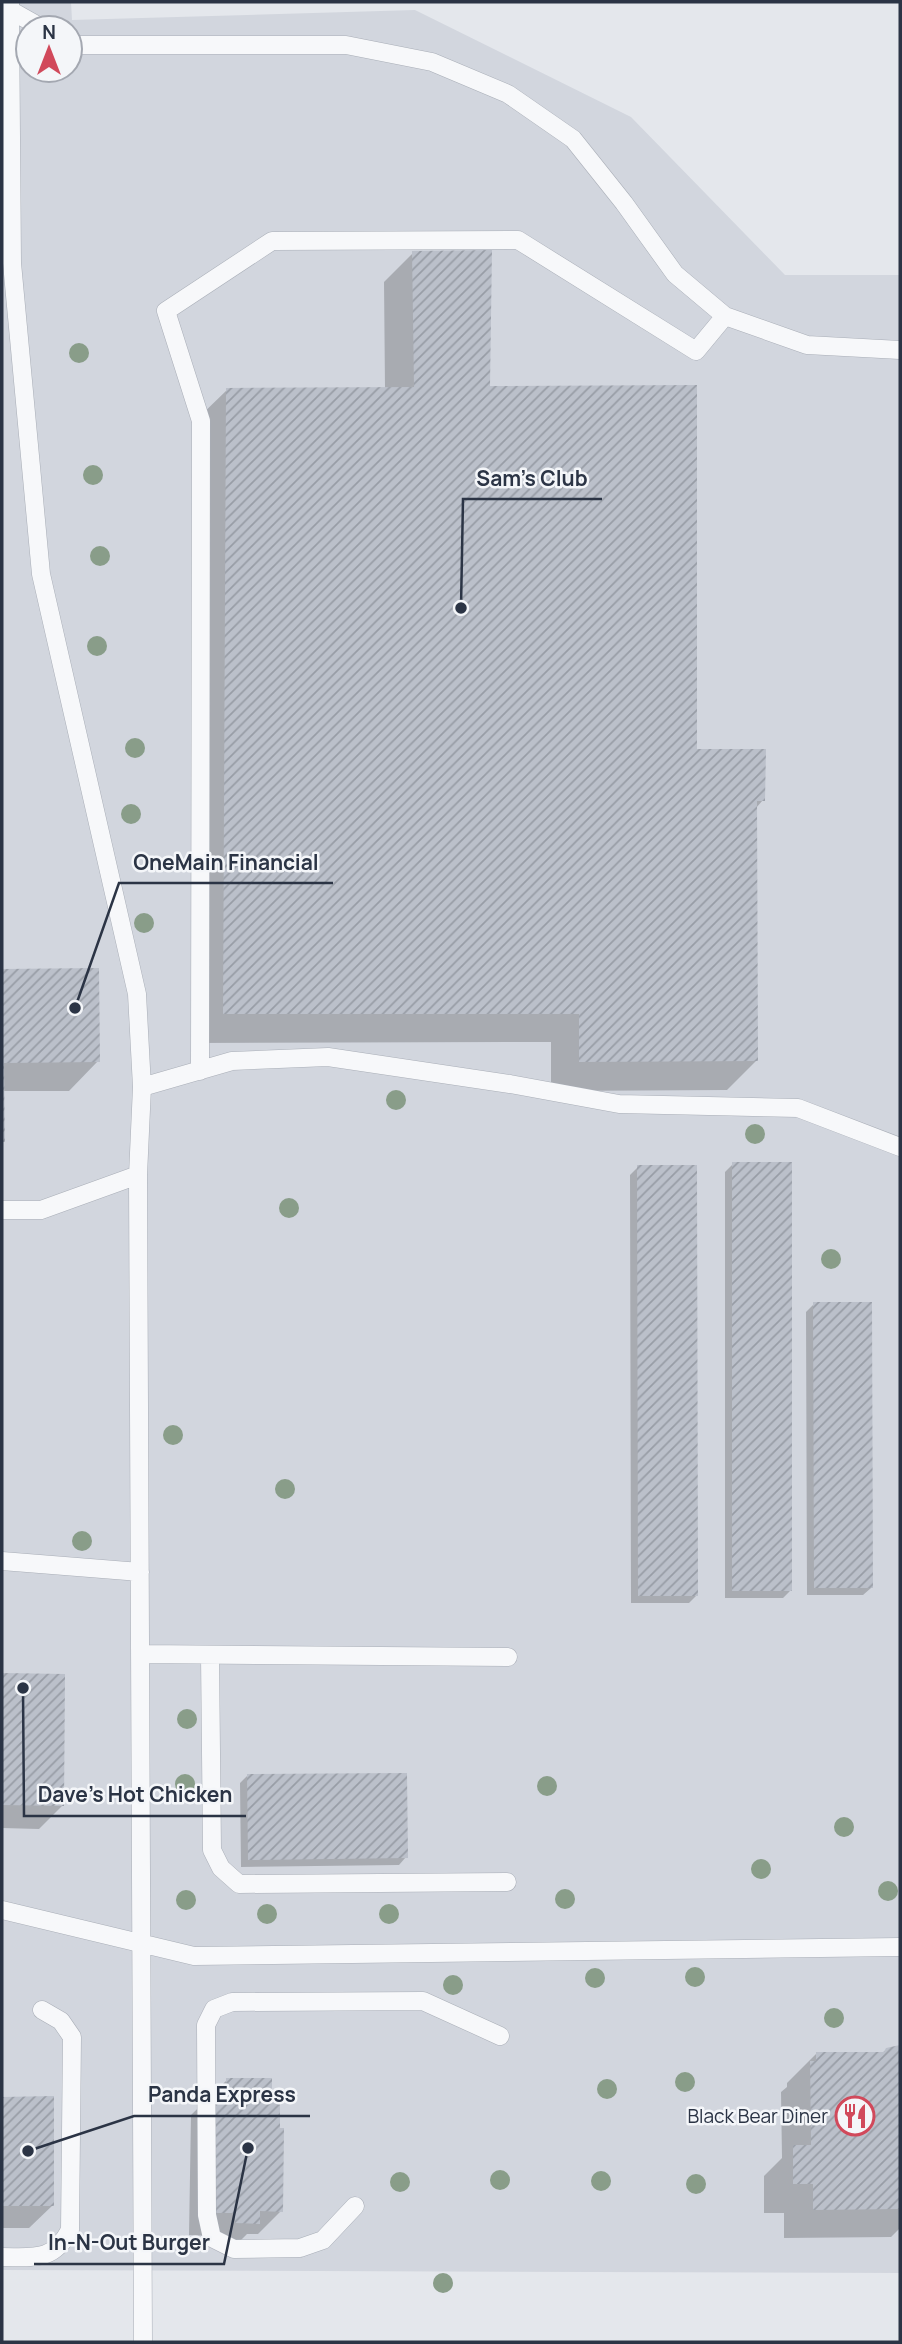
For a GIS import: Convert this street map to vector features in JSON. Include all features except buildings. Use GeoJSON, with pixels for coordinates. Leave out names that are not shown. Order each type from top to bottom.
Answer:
{"type":"FeatureCollection","features":[{"type":"Feature","properties":{"kind":"lane"},"geometry":{"type":"LineString","coordinates":[[10,6],[12,263],[41,574],[137,994],[142,1087],[138,1175],[143,2342]]}},
{"type":"Feature","properties":{"kind":"lane"},"geometry":{"type":"LineString","coordinates":[[84,45],[346,45],[432,62],[508,94],[573,139],[624,203],[675,274],[725,316],[807,345],[900,350]]}},
{"type":"Feature","properties":{"kind":"lane"},"geometry":{"type":"LineString","coordinates":[[200,1071],[201,421],[166,311],[272,241],[518,240],[696,351],[725,316]]}},
{"type":"Feature","properties":{"kind":"lane"},"geometry":{"type":"LineString","coordinates":[[142,1087],[232,1062],[328,1057],[510,1084],[619,1104],[798,1108],[900,1147]]}},
{"type":"Feature","properties":{"kind":"lane"},"geometry":{"type":"LineString","coordinates":[[2,1210],[41,1210],[138,1175]]}},
{"type":"Feature","properties":{"kind":"lane"},"geometry":{"type":"LineString","coordinates":[[2,1561],[140,1572]]}},
{"type":"Feature","properties":{"kind":"lane"},"geometry":{"type":"LineString","coordinates":[[140,1654],[508,1657]]}},
{"type":"Feature","properties":{"kind":"lane"},"geometry":{"type":"LineString","coordinates":[[210,1655],[212,1850],[220,1868],[239,1884],[507,1882]]}},
{"type":"Feature","properties":{"kind":"lane"},"geometry":{"type":"LineString","coordinates":[[2,1910],[194,1956],[900,1947]]}},
{"type":"Feature","properties":{"kind":"lane"},"geometry":{"type":"LineString","coordinates":[[355,2206],[323,2240],[300,2248],[234,2249],[212,2238],[207,2215],[206,2025],[214,2009],[232,2002],[423,2000],[500,2036]]}},
{"type":"Feature","properties":{"kind":"lane"},"geometry":{"type":"LineString","coordinates":[[2,2257],[41,2257],[62,2245],[70,2230],[72,2037],[61,2021],[42,2010]]}},
{"type":"Feature","properties":{"kind":"shaded area"},"geometry":{"type":"Polygon","coordinates":[[[2,2],[71,2],[72,14],[14,14],[14,84],[84,84],[84,20],[415,10],[631,117],[785,275],[900,275],[900,2273],[2,2270],[2,2]]]}},
{"type":"Feature","properties":{"kind":"place","name":"Sam's Club"},"geometry":{"type":"Point","coordinates":[461,608]}},
{"type":"Feature","properties":{"kind":"place","name":"OneMain Financial"},"geometry":{"type":"Point","coordinates":[75,1008]}},
{"type":"Feature","properties":{"kind":"place","name":"Dave's Hot Chicken"},"geometry":{"type":"Point","coordinates":[23,1688]}},
{"type":"Feature","properties":{"kind":"place","name":"Black Bear Diner"},"geometry":{"type":"Point","coordinates":[855,2116]}},
{"type":"Feature","properties":{"kind":"place","name":"In-N-Out Burger"},"geometry":{"type":"Point","coordinates":[248,2148]}},
{"type":"Feature","properties":{"kind":"place","name":"Panda Express"},"geometry":{"type":"Point","coordinates":[28,2151]}}]}
